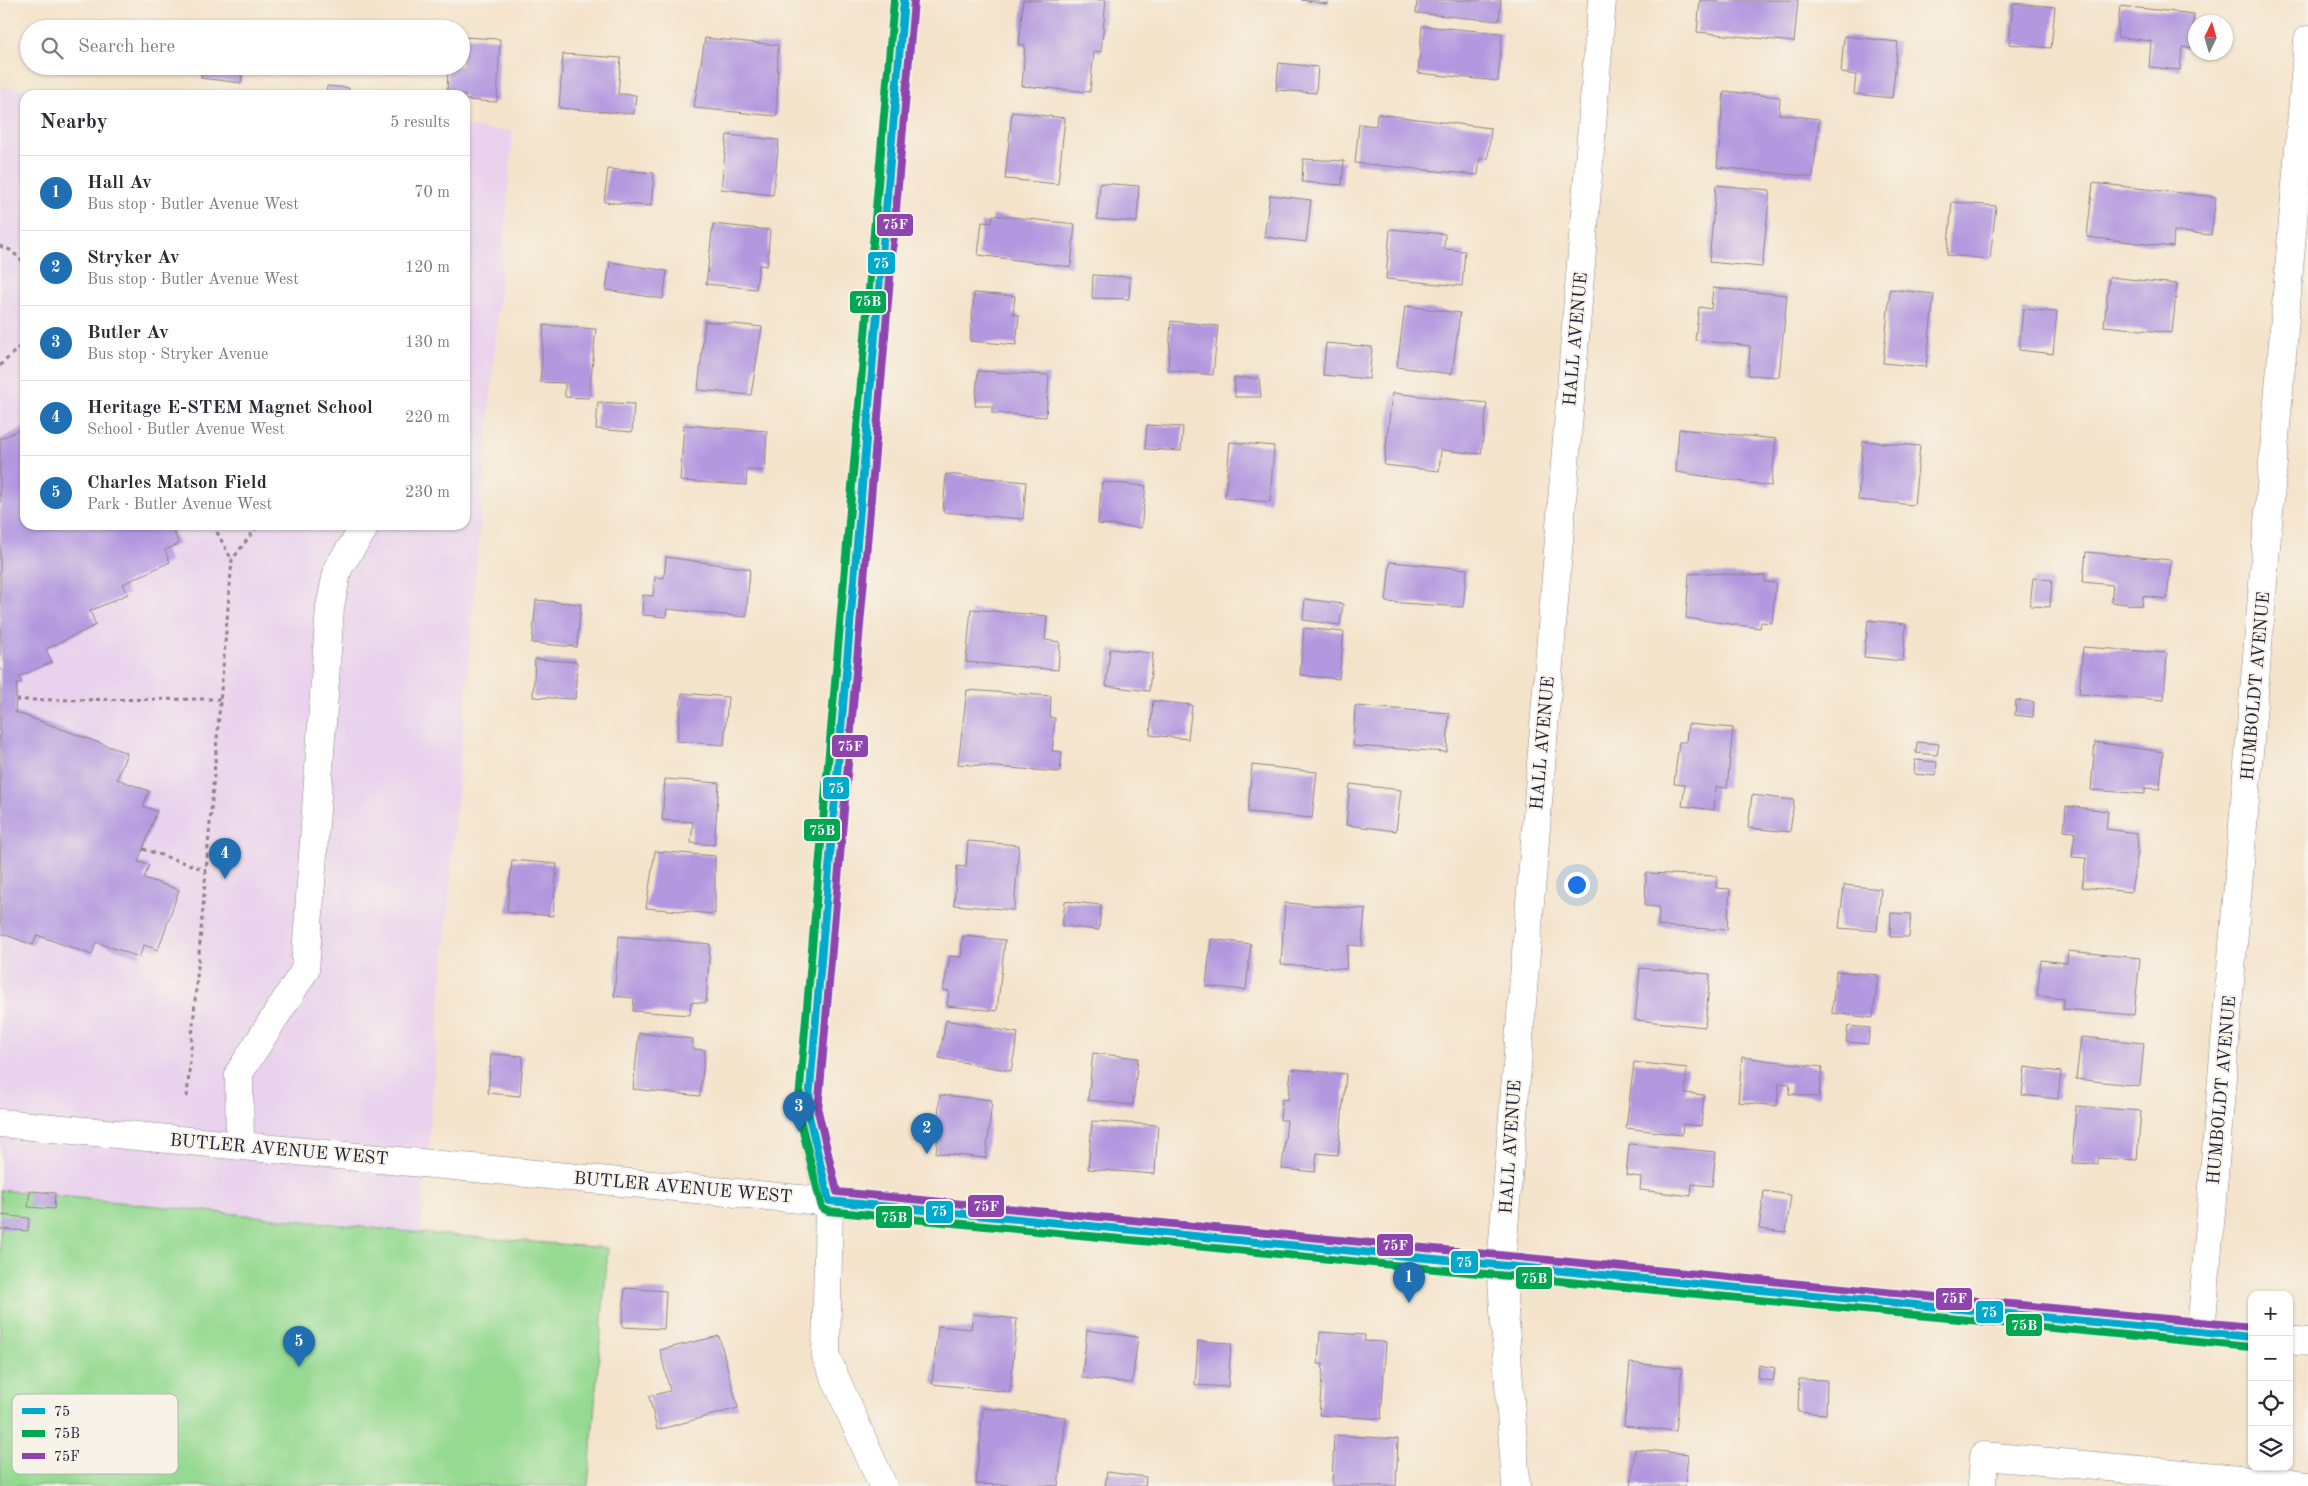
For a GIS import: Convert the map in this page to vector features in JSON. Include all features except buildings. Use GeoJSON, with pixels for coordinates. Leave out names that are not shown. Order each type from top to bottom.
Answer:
{"type":"FeatureCollection","features":[{"type":"Feature","properties":{"kind":"street"},"geometry":{"type":"LineString","coordinates":[[883,1486],[826,1357],[829,1201],[808,1112],[904,0]]}},
{"type":"Feature","properties":{"kind":"street","name":"HALL AVENUE"},"geometry":{"type":"LineString","coordinates":[[1516,1486],[1501,1266],[1602,0]]}},
{"type":"Feature","properties":{"kind":"street","name":"HUMBOLDT AVENUE"},"geometry":{"type":"LineString","coordinates":[[2201,1332],[2308,40]]}},
{"type":"Feature","properties":{"kind":"street"},"geometry":{"type":"LineString","coordinates":[[240,1146],[239,1073],[305,970],[330,607],[338,568],[363,530]]}},
{"type":"Feature","properties":{"kind":"street","name":"BUTLER AVENUE WEST"},"geometry":{"type":"LineString","coordinates":[[0,1123],[2248,1337]]}},
{"type":"Feature","properties":{"kind":"street"},"geometry":{"type":"LineString","coordinates":[[2293,1340],[2308,1342]]}},
{"type":"Feature","properties":{"kind":"street"},"geometry":{"type":"LineString","coordinates":[[1982,1486],[1984,1456],[2308,1486]]}},
{"type":"Feature","properties":{"kind":"path"},"geometry":{"type":"LineString","coordinates":[[0,246],[10,250],[20,259]]}},
{"type":"Feature","properties":{"kind":"path"},"geometry":{"type":"LineString","coordinates":[[0,366],[20,345]]}},
{"type":"Feature","properties":{"kind":"path"},"geometry":{"type":"LineString","coordinates":[[216,530],[232,560]]}},
{"type":"Feature","properties":{"kind":"path"},"geometry":{"type":"LineString","coordinates":[[187,1097],[232,560],[254,530]]}},
{"type":"Feature","properties":{"kind":"path"},"geometry":{"type":"LineString","coordinates":[[16,700],[221,699]]}},
{"type":"Feature","properties":{"kind":"path"},"geometry":{"type":"LineString","coordinates":[[143,849],[206,870]]}},
{"type":"Feature","properties":{"kind":"shaded area"},"geometry":{"type":"Polygon","coordinates":[[[0,87],[33,90],[20,90],[20,530],[470,530],[470,127],[513,131],[421,1232],[608,1248],[588,1486],[0,1486],[0,87]]]}},
{"type":"Feature","properties":{"kind":"green space"},"geometry":{"type":"Polygon","coordinates":[[[0,1190],[421,1233],[608,1248],[588,1486],[0,1486],[0,1190]]]}},
{"type":"Feature","properties":{"kind":"transit line","name":"75B"},"geometry":{"type":"LineString","coordinates":[[894,0],[798,1111],[822,1208],[828,1211],[2248,1347]]}},
{"type":"Feature","properties":{"kind":"transit line","name":"75"},"geometry":{"type":"LineString","coordinates":[[904,0],[808,1112],[829,1201],[2248,1337]]}},
{"type":"Feature","properties":{"kind":"transit line","name":"75F"},"geometry":{"type":"LineString","coordinates":[[914,1],[818,1111],[837,1192],[2248,1327]]}},
{"type":"Feature","properties":{"kind":"place","name":"Heritage E-STEM Magnet School"},"geometry":{"type":"Point","coordinates":[225,879]}},
{"type":"Feature","properties":{"kind":"place","name":"Butler Av"},"geometry":{"type":"Point","coordinates":[799,1132]}},
{"type":"Feature","properties":{"kind":"place","name":"Stryker Av"},"geometry":{"type":"Point","coordinates":[927,1154]}},
{"type":"Feature","properties":{"kind":"place","name":"Hall Av"},"geometry":{"type":"Point","coordinates":[1409,1303]}},
{"type":"Feature","properties":{"kind":"place","name":"Charles Matson Field"},"geometry":{"type":"Point","coordinates":[299,1367]}}]}
